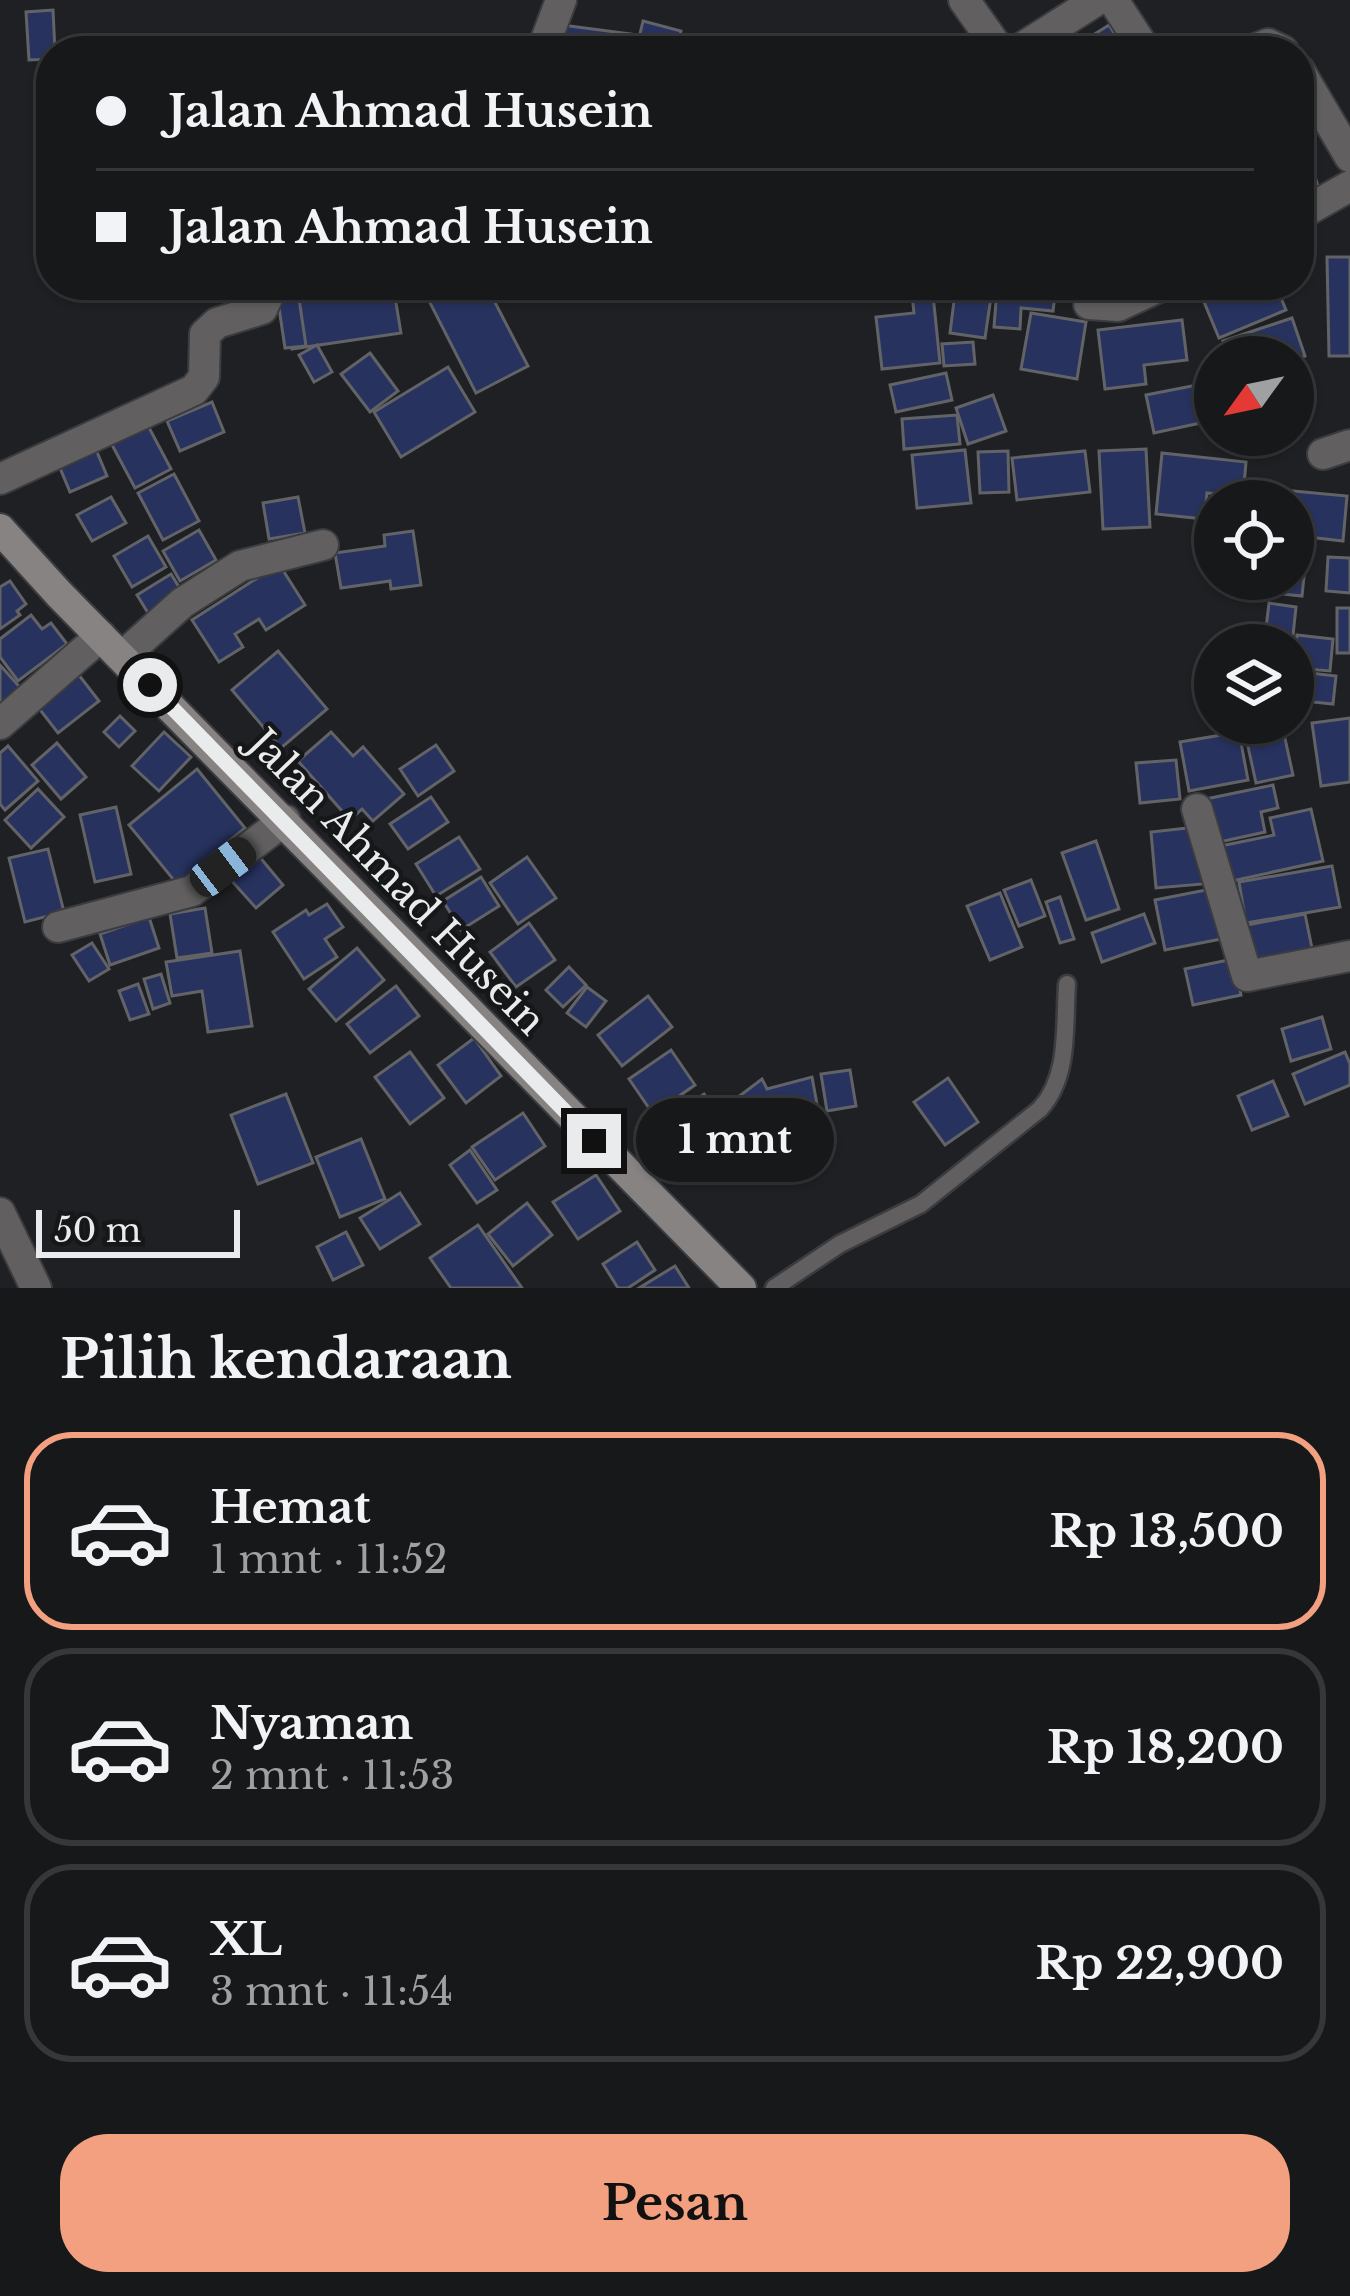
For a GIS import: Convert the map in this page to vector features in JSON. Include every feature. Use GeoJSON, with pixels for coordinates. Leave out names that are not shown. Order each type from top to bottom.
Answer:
{"type":"FeatureCollection","features":[{"type":"Feature","properties":{"kind":"main road","name":"Jalan Ahmad Husein"},"geometry":{"type":"LineString","coordinates":[[0,529],[741,1288]]}},
{"type":"Feature","properties":{"kind":"street"},"geometry":{"type":"LineString","coordinates":[[548,36],[561,0]]}},
{"type":"Feature","properties":{"kind":"street"},"geometry":{"type":"LineString","coordinates":[[964,0],[989,36]]}},
{"type":"Feature","properties":{"kind":"street"},"geometry":{"type":"LineString","coordinates":[[1041,36],[1096,0]]}},
{"type":"Feature","properties":{"kind":"street"},"geometry":{"type":"LineString","coordinates":[[1113,0],[1136,36]]}},
{"type":"Feature","properties":{"kind":"street"},"geometry":{"type":"LineString","coordinates":[[1314,96],[1350,157]]}},
{"type":"Feature","properties":{"kind":"street"},"geometry":{"type":"LineString","coordinates":[[1314,206],[1350,186]]}},
{"type":"Feature","properties":{"kind":"street"},"geometry":{"type":"LineString","coordinates":[[0,479],[194,390],[204,377],[205,334],[217,323],[262,309],[266,300]]}},
{"type":"Feature","properties":{"kind":"street"},"geometry":{"type":"LineString","coordinates":[[1089,304],[1118,306],[1131,300]]}},
{"type":"Feature","properties":{"kind":"street"},"geometry":{"type":"LineString","coordinates":[[0,724],[240,566],[323,544]]}},
{"type":"Feature","properties":{"kind":"street"},"geometry":{"type":"LineString","coordinates":[[1197,809],[1246,976],[1350,956]]}},
{"type":"Feature","properties":{"kind":"street"},"geometry":{"type":"LineString","coordinates":[[58,927],[192,891],[285,820]]}},
{"type":"Feature","properties":{"kind":"street"},"geometry":{"type":"LineString","coordinates":[[0,1214],[35,1288]]}},
{"type":"Feature","properties":{"kind":"lane"},"geometry":{"type":"LineString","coordinates":[[774,1288],[840,1244],[922,1204],[1040,1109],[1056,1091],[1061,1069],[1067,984]]}},
{"type":"Feature","properties":{"kind":"building"},"geometry":{"type":"Polygon","coordinates":[[[53,10],[54,36],[36,36],[36,60],[29,60],[26,12],[53,10]]]}},
{"type":"Feature","properties":{"kind":"building"},"geometry":{"type":"Polygon","coordinates":[[[643,21],[681,31],[680,36],[640,36],[643,21]]]}},
{"type":"Feature","properties":{"kind":"building"},"geometry":{"type":"Polygon","coordinates":[[[562,25],[631,34],[631,36],[558,36],[562,25]]]}},
{"type":"Feature","properties":{"kind":"building"},"geometry":{"type":"Polygon","coordinates":[[[1109,25],[1116,36],[1091,36],[1109,25]]]}},
{"type":"Feature","properties":{"kind":"building"},"geometry":{"type":"Polygon","coordinates":[[[1327,257],[1350,257],[1350,356],[1329,356],[1327,257]]]}},
{"type":"Feature","properties":{"kind":"building"},"geometry":{"type":"Polygon","coordinates":[[[278,300],[299,300],[306,346],[285,348],[278,300]]]}},
{"type":"Feature","properties":{"kind":"building"},"geometry":{"type":"Polygon","coordinates":[[[284,300],[396,300],[401,333],[292,349],[284,300]]]}},
{"type":"Feature","properties":{"kind":"building"},"geometry":{"type":"Polygon","coordinates":[[[429,300],[494,300],[528,366],[476,393],[429,300]]]}},
{"type":"Feature","properties":{"kind":"building"},"geometry":{"type":"Polygon","coordinates":[[[913,300],[934,300],[940,363],[882,369],[876,317],[914,313],[913,300]]]}},
{"type":"Feature","properties":{"kind":"building"},"geometry":{"type":"Polygon","coordinates":[[[954,300],[991,300],[985,338],[950,333],[954,300]]]}},
{"type":"Feature","properties":{"kind":"building"},"geometry":{"type":"Polygon","coordinates":[[[996,300],[1054,300],[1053,311],[1021,308],[1020,329],[994,327],[996,300]]]}},
{"type":"Feature","properties":{"kind":"building"},"geometry":{"type":"Polygon","coordinates":[[[1203,300],[1282,300],[1286,310],[1218,336],[1203,300]]]}},
{"type":"Feature","properties":{"kind":"building"},"geometry":{"type":"Polygon","coordinates":[[[1031,313],[1086,322],[1077,379],[1021,369],[1031,313]]]}},
{"type":"Feature","properties":{"kind":"building"},"geometry":{"type":"Polygon","coordinates":[[[1292,318],[1298,336],[1238,336],[1292,318]]]}},
{"type":"Feature","properties":{"kind":"building"},"geometry":{"type":"Polygon","coordinates":[[[1182,320],[1187,360],[1144,365],[1146,384],[1105,389],[1098,330],[1182,320]]]}},
{"type":"Feature","properties":{"kind":"building"},"geometry":{"type":"Polygon","coordinates":[[[973,342],[975,364],[944,366],[942,344],[973,342]]]}},
{"type":"Feature","properties":{"kind":"building"},"geometry":{"type":"Polygon","coordinates":[[[317,345],[332,372],[314,382],[299,355],[317,345]]]}},
{"type":"Feature","properties":{"kind":"building"},"geometry":{"type":"Polygon","coordinates":[[[370,353],[398,391],[370,412],[341,374],[370,353]]]}},
{"type":"Feature","properties":{"kind":"building"},"geometry":{"type":"Polygon","coordinates":[[[448,367],[475,412],[401,457],[374,412],[448,367]]]}},
{"type":"Feature","properties":{"kind":"building"},"geometry":{"type":"Polygon","coordinates":[[[946,373],[952,400],[896,412],[890,385],[946,373]]]}},
{"type":"Feature","properties":{"kind":"building"},"geometry":{"type":"Polygon","coordinates":[[[1194,386],[1194,424],[1154,433],[1146,395],[1194,386]]]}},
{"type":"Feature","properties":{"kind":"building"},"geometry":{"type":"Polygon","coordinates":[[[993,395],[1006,431],[968,444],[956,408],[993,395]]]}},
{"type":"Feature","properties":{"kind":"building"},"geometry":{"type":"Polygon","coordinates":[[[212,402],[224,432],[180,451],[167,421],[212,402]]]}},
{"type":"Feature","properties":{"kind":"building"},"geometry":{"type":"Polygon","coordinates":[[[957,415],[960,444],[904,449],[902,419],[957,415]]]}},
{"type":"Feature","properties":{"kind":"building"},"geometry":{"type":"Polygon","coordinates":[[[146,422],[171,469],[135,488],[110,441],[146,422]]]}},
{"type":"Feature","properties":{"kind":"building"},"geometry":{"type":"Polygon","coordinates":[[[92,440],[107,476],[70,492],[55,456],[92,440]]]}},
{"type":"Feature","properties":{"kind":"building"},"geometry":{"type":"Polygon","coordinates":[[[1146,449],[1150,527],[1103,529],[1099,451],[1146,449]]]}},
{"type":"Feature","properties":{"kind":"building"},"geometry":{"type":"Polygon","coordinates":[[[965,450],[971,503],[917,508],[912,455],[965,450]]]}},
{"type":"Feature","properties":{"kind":"building"},"geometry":{"type":"Polygon","coordinates":[[[1008,451],[1009,492],[980,493],[978,452],[1008,451]]]}},
{"type":"Feature","properties":{"kind":"building"},"geometry":{"type":"Polygon","coordinates":[[[1085,451],[1090,492],[1017,500],[1012,458],[1085,451]]]}},
{"type":"Feature","properties":{"kind":"building"},"geometry":{"type":"Polygon","coordinates":[[[1162,453],[1246,462],[1244,480],[1194,480],[1194,518],[1156,514],[1162,453]]]}},
{"type":"Feature","properties":{"kind":"building"},"geometry":{"type":"Polygon","coordinates":[[[174,474],[199,521],[163,540],[138,493],[174,474]]]}},
{"type":"Feature","properties":{"kind":"building"},"geometry":{"type":"Polygon","coordinates":[[[1314,493],[1347,496],[1343,541],[1314,538],[1314,493]]]}},
{"type":"Feature","properties":{"kind":"building"},"geometry":{"type":"Polygon","coordinates":[[[111,497],[126,523],[92,541],[77,515],[111,497]]]}},
{"type":"Feature","properties":{"kind":"building"},"geometry":{"type":"Polygon","coordinates":[[[298,497],[305,533],[269,539],[263,503],[298,497]]]}},
{"type":"Feature","properties":{"kind":"building"},"geometry":{"type":"Polygon","coordinates":[[[199,530],[216,560],[180,581],[163,551],[199,530]]]}},
{"type":"Feature","properties":{"kind":"building"},"geometry":{"type":"Polygon","coordinates":[[[413,531],[421,585],[391,589],[390,581],[341,588],[335,553],[385,546],[384,535],[413,531]]]}},
{"type":"Feature","properties":{"kind":"building"},"geometry":{"type":"Polygon","coordinates":[[[148,536],[166,567],[132,587],[114,556],[148,536]]]}},
{"type":"Feature","properties":{"kind":"building"},"geometry":{"type":"Polygon","coordinates":[[[1328,557],[1350,558],[1350,593],[1326,591],[1328,557]]]}},
{"type":"Feature","properties":{"kind":"building"},"geometry":{"type":"Polygon","coordinates":[[[279,564],[305,605],[266,630],[259,619],[235,634],[243,647],[219,662],[192,620],[279,564]]]}},
{"type":"Feature","properties":{"kind":"building"},"geometry":{"type":"Polygon","coordinates":[[[171,574],[182,592],[148,613],[137,595],[171,574]]]}},
{"type":"Feature","properties":{"kind":"building"},"geometry":{"type":"Polygon","coordinates":[[[10,581],[26,604],[17,611],[20,615],[0,629],[0,587],[10,581]]]}},
{"type":"Feature","properties":{"kind":"building"},"geometry":{"type":"Polygon","coordinates":[[[1269,603],[1296,607],[1294,624],[1266,624],[1269,603]]]}},
{"type":"Feature","properties":{"kind":"building"},"geometry":{"type":"Polygon","coordinates":[[[1337,608],[1350,608],[1350,653],[1337,653],[1337,608]]]}},
{"type":"Feature","properties":{"kind":"building"},"geometry":{"type":"Polygon","coordinates":[[[31,615],[42,629],[51,623],[67,644],[18,681],[0,657],[0,639],[31,615]]]}},
{"type":"Feature","properties":{"kind":"building"},"geometry":{"type":"Polygon","coordinates":[[[1314,637],[1333,639],[1330,671],[1314,670],[1314,637]]]}},
{"type":"Feature","properties":{"kind":"building"},"geometry":{"type":"Polygon","coordinates":[[[278,651],[327,709],[281,748],[232,690],[278,651]]]}},
{"type":"Feature","properties":{"kind":"building"},"geometry":{"type":"Polygon","coordinates":[[[0,665],[25,693],[0,715],[0,665]]]}},
{"type":"Feature","properties":{"kind":"building"},"geometry":{"type":"Polygon","coordinates":[[[75,670],[99,701],[58,733],[34,702],[75,670]]]}},
{"type":"Feature","properties":{"kind":"building"},"geometry":{"type":"Polygon","coordinates":[[[1314,673],[1336,676],[1333,704],[1314,702],[1314,673]]]}},
{"type":"Feature","properties":{"kind":"building"},"geometry":{"type":"Polygon","coordinates":[[[120,716],[135,731],[119,747],[104,732],[120,716]]]}},
{"type":"Feature","properties":{"kind":"building"},"geometry":{"type":"Polygon","coordinates":[[[1350,718],[1350,782],[1321,786],[1314,723],[1350,718]]]}},
{"type":"Feature","properties":{"kind":"building"},"geometry":{"type":"Polygon","coordinates":[[[164,732],[191,757],[159,791],[132,766],[164,732]]]}},
{"type":"Feature","properties":{"kind":"building"},"geometry":{"type":"Polygon","coordinates":[[[331,732],[353,756],[363,747],[404,794],[373,821],[362,809],[350,820],[298,761],[331,732]]]}},
{"type":"Feature","properties":{"kind":"building"},"geometry":{"type":"Polygon","coordinates":[[[1180,742],[1241,744],[1248,780],[1189,791],[1180,742]]]}},
{"type":"Feature","properties":{"kind":"building"},"geometry":{"type":"Polygon","coordinates":[[[57,743],[86,777],[61,799],[32,765],[57,743]]]}},
{"type":"Feature","properties":{"kind":"building"},"geometry":{"type":"Polygon","coordinates":[[[1247,744],[1286,744],[1293,775],[1256,783],[1247,744]]]}},
{"type":"Feature","properties":{"kind":"building"},"geometry":{"type":"Polygon","coordinates":[[[436,745],[454,771],[418,796],[400,769],[436,745]]]}},
{"type":"Feature","properties":{"kind":"building"},"geometry":{"type":"Polygon","coordinates":[[[8,746],[38,781],[5,810],[0,804],[0,753],[8,746]]]}},
{"type":"Feature","properties":{"kind":"building"},"geometry":{"type":"Polygon","coordinates":[[[1176,760],[1180,799],[1140,803],[1136,763],[1176,760]]]}},
{"type":"Feature","properties":{"kind":"building"},"geometry":{"type":"Polygon","coordinates":[[[197,769],[245,828],[177,884],[129,825],[197,769]]]}},
{"type":"Feature","properties":{"kind":"building"},"geometry":{"type":"Polygon","coordinates":[[[1273,785],[1278,808],[1261,812],[1265,832],[1215,843],[1206,799],[1273,785]]]}},
{"type":"Feature","properties":{"kind":"building"},"geometry":{"type":"Polygon","coordinates":[[[38,789],[64,817],[31,848],[5,820],[38,789]]]}},
{"type":"Feature","properties":{"kind":"building"},"geometry":{"type":"Polygon","coordinates":[[[431,797],[448,822],[408,849],[390,824],[431,797]]]}},
{"type":"Feature","properties":{"kind":"building"},"geometry":{"type":"Polygon","coordinates":[[[116,807],[131,874],[95,882],[80,815],[116,807]]]}},
{"type":"Feature","properties":{"kind":"building"},"geometry":{"type":"Polygon","coordinates":[[[1311,809],[1323,861],[1223,883],[1216,847],[1274,835],[1270,818],[1311,809]]]}},
{"type":"Feature","properties":{"kind":"building"},"geometry":{"type":"Polygon","coordinates":[[[1197,827],[1203,884],[1156,888],[1151,832],[1197,827]]]}},
{"type":"Feature","properties":{"kind":"building"},"geometry":{"type":"Polygon","coordinates":[[[459,837],[480,869],[436,896],[416,864],[459,837]]]}},
{"type":"Feature","properties":{"kind":"building"},"geometry":{"type":"Polygon","coordinates":[[[1096,841],[1119,909],[1086,920],[1062,853],[1096,841]]]}},
{"type":"Feature","properties":{"kind":"building"},"geometry":{"type":"Polygon","coordinates":[[[48,849],[64,912],[25,922],[9,858],[48,849]]]}},
{"type":"Feature","properties":{"kind":"building"},"geometry":{"type":"Polygon","coordinates":[[[258,855],[283,885],[256,908],[230,879],[258,855]]]}},
{"type":"Feature","properties":{"kind":"building"},"geometry":{"type":"Polygon","coordinates":[[[527,857],[556,898],[518,924],[490,883],[527,857]]]}},
{"type":"Feature","properties":{"kind":"building"},"geometry":{"type":"Polygon","coordinates":[[[1332,866],[1340,907],[1246,923],[1239,882],[1332,866]]]}},
{"type":"Feature","properties":{"kind":"building"},"geometry":{"type":"Polygon","coordinates":[[[481,877],[499,906],[461,930],[443,901],[481,877]]]}},
{"type":"Feature","properties":{"kind":"building"},"geometry":{"type":"Polygon","coordinates":[[[1031,880],[1045,916],[1019,926],[1004,890],[1031,880]]]}},
{"type":"Feature","properties":{"kind":"building"},"geometry":{"type":"Polygon","coordinates":[[[1211,889],[1221,939],[1165,950],[1155,900],[1211,889]]]}},
{"type":"Feature","properties":{"kind":"building"},"geometry":{"type":"Polygon","coordinates":[[[1000,893],[1022,947],[990,960],[967,906],[1000,893]]]}},
{"type":"Feature","properties":{"kind":"building"},"geometry":{"type":"Polygon","coordinates":[[[1060,897],[1074,939],[1060,943],[1046,902],[1060,897]]]}},
{"type":"Feature","properties":{"kind":"building"},"geometry":{"type":"Polygon","coordinates":[[[327,904],[343,927],[325,939],[337,957],[304,979],[273,932],[306,910],[309,915],[327,904]]]}},
{"type":"Feature","properties":{"kind":"building"},"geometry":{"type":"Polygon","coordinates":[[[205,908],[212,953],[177,958],[170,914],[205,908]]]}},
{"type":"Feature","properties":{"kind":"building"},"geometry":{"type":"Polygon","coordinates":[[[1144,914],[1155,943],[1102,962],[1092,933],[1144,914]]]}},
{"type":"Feature","properties":{"kind":"building"},"geometry":{"type":"Polygon","coordinates":[[[1305,914],[1314,958],[1250,970],[1242,926],[1305,914]]]}},
{"type":"Feature","properties":{"kind":"building"},"geometry":{"type":"Polygon","coordinates":[[[149,917],[159,948],[110,965],[100,934],[149,917]]]}},
{"type":"Feature","properties":{"kind":"building"},"geometry":{"type":"Polygon","coordinates":[[[529,923],[555,960],[516,987],[490,952],[529,923]]]}},
{"type":"Feature","properties":{"kind":"building"},"geometry":{"type":"Polygon","coordinates":[[[92,943],[109,969],[89,981],[72,955],[92,943]]]}},
{"type":"Feature","properties":{"kind":"building"},"geometry":{"type":"Polygon","coordinates":[[[357,948],[384,980],[336,1021],[309,989],[357,948]]]}},
{"type":"Feature","properties":{"kind":"building"},"geometry":{"type":"Polygon","coordinates":[[[240,951],[252,1026],[208,1032],[202,991],[172,996],[166,962],[240,951]]]}},
{"type":"Feature","properties":{"kind":"building"},"geometry":{"type":"Polygon","coordinates":[[[1233,959],[1241,995],[1193,1005],[1185,969],[1233,959]]]}},
{"type":"Feature","properties":{"kind":"building"},"geometry":{"type":"Polygon","coordinates":[[[569,967],[586,985],[563,1007],[546,990],[569,967]]]}},
{"type":"Feature","properties":{"kind":"building"},"geometry":{"type":"Polygon","coordinates":[[[161,974],[170,1003],[153,1009],[144,979],[161,974]]]}},
{"type":"Feature","properties":{"kind":"building"},"geometry":{"type":"Polygon","coordinates":[[[138,984],[149,1014],[130,1020],[119,991],[138,984]]]}},
{"type":"Feature","properties":{"kind":"building"},"geometry":{"type":"Polygon","coordinates":[[[396,986],[419,1016],[370,1053],[347,1024],[396,986]]]}},
{"type":"Feature","properties":{"kind":"building"},"geometry":{"type":"Polygon","coordinates":[[[587,987],[606,1001],[586,1027],[567,1013],[587,987]]]}},
{"type":"Feature","properties":{"kind":"building"},"geometry":{"type":"Polygon","coordinates":[[[648,996],[672,1027],[622,1066],[598,1035],[648,996]]]}},
{"type":"Feature","properties":{"kind":"building"},"geometry":{"type":"Polygon","coordinates":[[[1322,1017],[1331,1049],[1291,1061],[1282,1029],[1322,1017]]]}},
{"type":"Feature","properties":{"kind":"building"},"geometry":{"type":"Polygon","coordinates":[[[474,1038],[501,1076],[466,1103],[438,1065],[474,1038]]]}},
{"type":"Feature","properties":{"kind":"building"},"geometry":{"type":"Polygon","coordinates":[[[671,1050],[695,1085],[653,1114],[629,1079],[671,1050]]]}},
{"type":"Feature","properties":{"kind":"building"},"geometry":{"type":"Polygon","coordinates":[[[410,1052],[444,1098],[410,1124],[375,1077],[410,1052]]]}},
{"type":"Feature","properties":{"kind":"building"},"geometry":{"type":"Polygon","coordinates":[[[1345,1052],[1350,1085],[1305,1104],[1293,1074],[1345,1052]]]}},
{"type":"Feature","properties":{"kind":"building"},"geometry":{"type":"Polygon","coordinates":[[[850,1070],[856,1106],[827,1111],[821,1074],[850,1070]]]}},
{"type":"Feature","properties":{"kind":"building"},"geometry":{"type":"Polygon","coordinates":[[[812,1077],[819,1115],[774,1125],[746,1141],[737,1131],[683,1170],[655,1129],[704,1094],[717,1113],[762,1079],[767,1089],[812,1077]]]}},
{"type":"Feature","properties":{"kind":"building"},"geometry":{"type":"Polygon","coordinates":[[[948,1078],[978,1122],[945,1145],[914,1102],[948,1078]]]}},
{"type":"Feature","properties":{"kind":"building"},"geometry":{"type":"Polygon","coordinates":[[[1273,1081],[1288,1116],[1252,1130],[1238,1096],[1273,1081]]]}},
{"type":"Feature","properties":{"kind":"building"},"geometry":{"type":"Polygon","coordinates":[[[286,1094],[313,1163],[258,1184],[231,1115],[286,1094]]]}},
{"type":"Feature","properties":{"kind":"building"},"geometry":{"type":"Polygon","coordinates":[[[523,1113],[545,1146],[495,1180],[472,1147],[523,1113]]]}},
{"type":"Feature","properties":{"kind":"building"},"geometry":{"type":"Polygon","coordinates":[[[361,1139],[385,1199],[340,1217],[316,1157],[361,1139]]]}},
{"type":"Feature","properties":{"kind":"building"},"geometry":{"type":"Polygon","coordinates":[[[470,1150],[497,1190],[477,1203],[450,1165],[470,1150]]]}},
{"type":"Feature","properties":{"kind":"building"},"geometry":{"type":"Polygon","coordinates":[[[596,1175],[620,1211],[578,1239],[553,1202],[596,1175]]]}},
{"type":"Feature","properties":{"kind":"building"},"geometry":{"type":"Polygon","coordinates":[[[400,1193],[420,1224],[380,1249],[360,1218],[400,1193]]]}},
{"type":"Feature","properties":{"kind":"building"},"geometry":{"type":"Polygon","coordinates":[[[527,1203],[552,1235],[513,1266],[488,1234],[527,1203]]]}},
{"type":"Feature","properties":{"kind":"building"},"geometry":{"type":"Polygon","coordinates":[[[478,1225],[522,1288],[451,1288],[430,1258],[478,1225]]]}},
{"type":"Feature","properties":{"kind":"building"},"geometry":{"type":"Polygon","coordinates":[[[346,1232],[363,1265],[333,1280],[317,1247],[346,1232]]]}},
{"type":"Feature","properties":{"kind":"building"},"geometry":{"type":"Polygon","coordinates":[[[637,1242],[655,1270],[628,1288],[618,1288],[603,1264],[637,1242]]]}},
{"type":"Feature","properties":{"kind":"building"},"geometry":{"type":"Polygon","coordinates":[[[675,1266],[689,1288],[639,1288],[675,1266]]]}},
{"type":"Feature","properties":{"kind":"route"},"geometry":{"type":"LineString","coordinates":[[150,685],[594,1141]]}}]}
